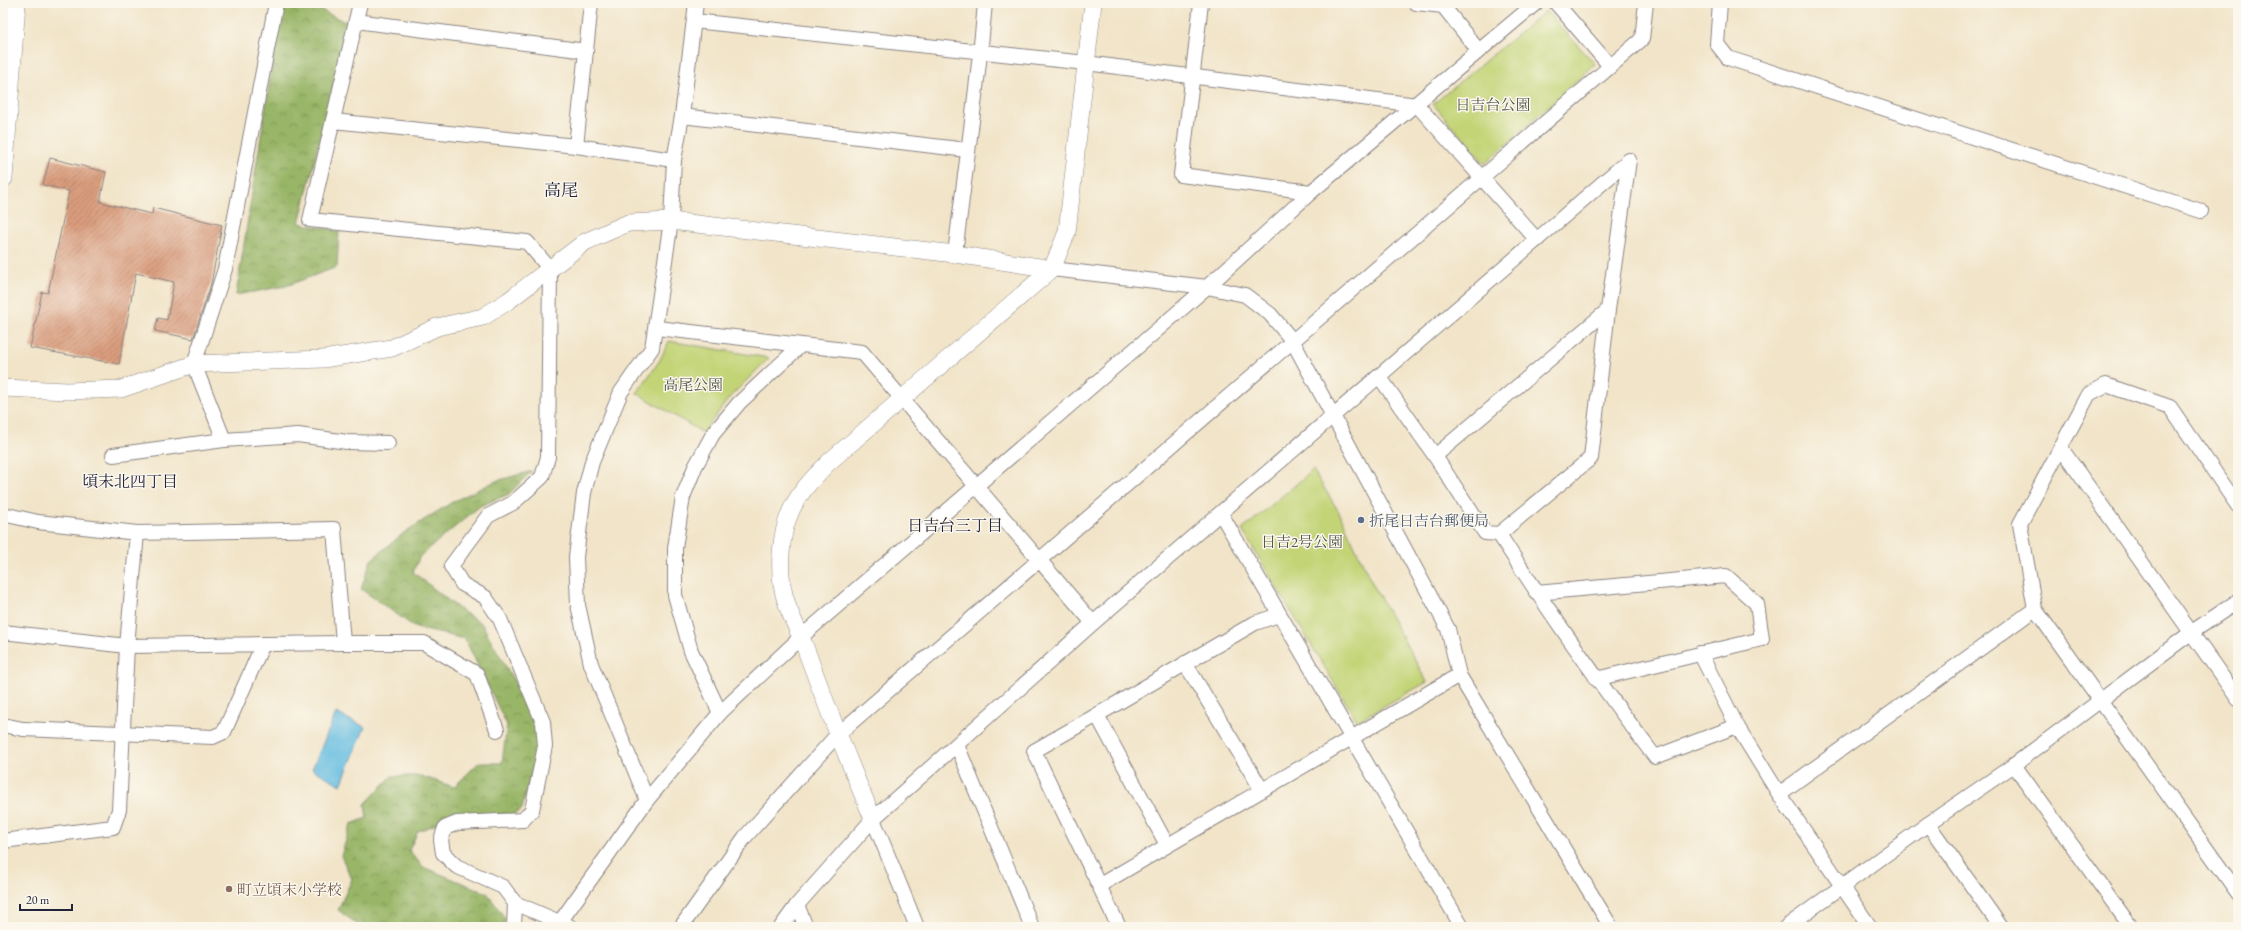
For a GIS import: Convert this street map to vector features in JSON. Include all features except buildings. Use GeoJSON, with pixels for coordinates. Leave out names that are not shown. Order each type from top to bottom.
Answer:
{"type":"FeatureCollection","features":[{"type":"Feature","properties":{"kind":"main road"},"geometry":{"type":"LineString","coordinates":[[3,178],[16,3]]}},
{"type":"Feature","properties":{"kind":"street"},"geometry":{"type":"LineString","coordinates":[[224,440],[194,364],[225,269],[276,3]]}},
{"type":"Feature","properties":{"kind":"street"},"geometry":{"type":"LineString","coordinates":[[360,3],[310,220],[527,242],[550,269],[548,457],[542,477],[513,503],[488,516],[451,566],[462,584],[485,597],[500,619],[544,722],[545,746],[532,810],[523,820],[457,823],[445,828],[441,840],[442,853],[456,866],[502,887],[515,904],[565,925],[647,800],[720,713],[801,637],[976,488],[1207,287],[1311,192],[1417,104],[1478,50],[1536,3]]}},
{"type":"Feature","properties":{"kind":"street"},"geometry":{"type":"LineString","coordinates":[[576,146],[592,3]]}},
{"type":"Feature","properties":{"kind":"street"},"geometry":{"type":"LineString","coordinates":[[647,800],[591,664],[578,605],[576,557],[584,493],[592,462],[621,392],[652,348],[657,328],[671,221],[674,160],[682,116],[696,3]]}},
{"type":"Feature","properties":{"kind":"street"},"geometry":{"type":"LineString","coordinates":[[955,254],[967,150],[981,52],[985,3]]}},
{"type":"Feature","properties":{"kind":"street"},"geometry":{"type":"LineString","coordinates":[[917,927],[837,735],[801,637],[787,606],[782,584],[781,554],[788,518],[803,488],[829,462],[1052,269],[1067,232],[1093,3]]}},
{"type":"Feature","properties":{"kind":"street"},"geometry":{"type":"LineString","coordinates":[[1202,3],[1181,175],[1311,192]]}},
{"type":"Feature","properties":{"kind":"street"},"geometry":{"type":"LineString","coordinates":[[1416,3],[1444,4],[1478,50]]}},
{"type":"Feature","properties":{"kind":"street"},"geometry":{"type":"LineString","coordinates":[[1556,3],[1610,66]]}},
{"type":"Feature","properties":{"kind":"street"},"geometry":{"type":"LineString","coordinates":[[681,927],[745,837],[837,735],[1292,340],[1482,179],[1642,39],[1646,3]]}},
{"type":"Feature","properties":{"kind":"street"},"geometry":{"type":"LineString","coordinates":[[1720,3],[1717,44],[1728,58],[2201,211]]}},
{"type":"Feature","properties":{"kind":"street"},"geometry":{"type":"LineString","coordinates":[[356,21],[586,51]]}},
{"type":"Feature","properties":{"kind":"street"},"geometry":{"type":"LineString","coordinates":[[694,21],[1086,63],[1417,104],[1537,240]]}},
{"type":"Feature","properties":{"kind":"street"},"geometry":{"type":"LineString","coordinates":[[682,116],[967,150]]}},
{"type":"Feature","properties":{"kind":"street"},"geometry":{"type":"LineString","coordinates":[[333,121],[576,146],[674,160]]}},
{"type":"Feature","properties":{"kind":"street"},"geometry":{"type":"LineString","coordinates":[[781,927],[797,905],[873,819],[1093,623],[1629,160],[1608,310],[1591,458],[1499,534],[1485,533],[1435,456],[1379,376]]}},
{"type":"Feature","properties":{"kind":"street"},"geometry":{"type":"LineString","coordinates":[[3,388],[67,391],[120,389],[194,364],[323,359],[392,348],[437,327],[483,317],[585,242],[628,223],[671,221],[955,254],[1052,269],[1207,287],[1245,295],[1270,314],[1292,340],[1448,629],[1459,675],[1611,927]]}},
{"type":"Feature","properties":{"kind":"street"},"geometry":{"type":"LineString","coordinates":[[1435,456],[1608,310]]}},
{"type":"Feature","properties":{"kind":"street"},"geometry":{"type":"LineString","coordinates":[[657,328],[800,346],[862,352],[903,399],[976,488],[1093,623]]}},
{"type":"Feature","properties":{"kind":"street"},"geometry":{"type":"LineString","coordinates":[[720,713],[691,650],[675,595],[675,548],[683,497],[695,467],[713,434],[739,403],[800,346]]}},
{"type":"Feature","properties":{"kind":"street"},"geometry":{"type":"LineString","coordinates":[[2238,506],[2170,407],[2106,385],[2089,394],[2020,524],[2035,609],[2238,893]]}},
{"type":"Feature","properties":{"kind":"street"},"geometry":{"type":"LineString","coordinates":[[113,455],[224,440],[298,435],[347,442],[388,443]]}},
{"type":"Feature","properties":{"kind":"street"},"geometry":{"type":"LineString","coordinates":[[2061,448],[2238,699]]}},
{"type":"Feature","properties":{"kind":"street"},"geometry":{"type":"LineString","coordinates":[[3,514],[38,522],[137,533],[334,529],[343,643]]}},
{"type":"Feature","properties":{"kind":"street"},"geometry":{"type":"LineString","coordinates":[[1221,514],[1462,927]]}},
{"type":"Feature","properties":{"kind":"street"},"geometry":{"type":"LineString","coordinates":[[3,841],[113,827],[119,810],[127,646],[137,533]]}},
{"type":"Feature","properties":{"kind":"street"},"geometry":{"type":"LineString","coordinates":[[1499,534],[1536,593],[1596,679],[1655,757],[1737,726]]}},
{"type":"Feature","properties":{"kind":"street"},"geometry":{"type":"LineString","coordinates":[[1536,593],[1726,576],[1757,604],[1762,639],[1596,679]]}},
{"type":"Feature","properties":{"kind":"street"},"geometry":{"type":"LineString","coordinates":[[1786,927],[1928,824],[2014,765],[2192,632],[2238,601]]}},
{"type":"Feature","properties":{"kind":"street"},"geometry":{"type":"LineString","coordinates":[[1779,794],[2035,609]]}},
{"type":"Feature","properties":{"kind":"street"},"geometry":{"type":"LineString","coordinates":[[1119,927],[1034,751],[1255,622],[1279,615]]}},
{"type":"Feature","properties":{"kind":"street"},"geometry":{"type":"LineString","coordinates":[[3,632],[127,646],[424,642],[477,674],[498,730]]}},
{"type":"Feature","properties":{"kind":"street"},"geometry":{"type":"LineString","coordinates":[[3,725],[23,729],[213,737],[224,732],[263,644]]}},
{"type":"Feature","properties":{"kind":"street"},"geometry":{"type":"LineString","coordinates":[[1700,653],[1737,726],[1779,794],[1841,887],[1870,927]]}},
{"type":"Feature","properties":{"kind":"street"},"geometry":{"type":"LineString","coordinates":[[1185,663],[1262,790]]}},
{"type":"Feature","properties":{"kind":"street"},"geometry":{"type":"LineString","coordinates":[[1100,886],[1167,844],[1459,675]]}},
{"type":"Feature","properties":{"kind":"street"},"geometry":{"type":"LineString","coordinates":[[1097,715],[1167,844]]}},
{"type":"Feature","properties":{"kind":"street"},"geometry":{"type":"LineString","coordinates":[[957,745],[1032,927]]}},
{"type":"Feature","properties":{"kind":"street"},"geometry":{"type":"LineString","coordinates":[[2014,765],[2131,927]]}},
{"type":"Feature","properties":{"kind":"street"},"geometry":{"type":"LineString","coordinates":[[1928,824],[2001,927]]}},
{"type":"Feature","properties":{"kind":"street"},"geometry":{"type":"LineString","coordinates":[[514,927],[515,904]]}},
{"type":"Feature","properties":{"kind":"street"},"geometry":{"type":"LineString","coordinates":[[797,905],[806,927]]}},
{"type":"Feature","properties":{"kind":"green space"},"geometry":{"type":"Polygon","coordinates":[[[282,3],[314,3],[313,6],[349,24],[299,223],[339,231],[337,267],[286,286],[236,295],[282,3]]]}},
{"type":"Feature","properties":{"kind":"green space","name":"日吉台公園"},"geometry":{"type":"Polygon","coordinates":[[[1546,11],[1595,64],[1485,164],[1433,104],[1546,11]]]}},
{"type":"Feature","properties":{"kind":"green space","name":"高尾公園"},"geometry":{"type":"Polygon","coordinates":[[[669,341],[769,358],[730,397],[703,433],[637,393],[660,360],[669,341]]]}},
{"type":"Feature","properties":{"kind":"green space","name":"日吉2号公園"},"geometry":{"type":"Polygon","coordinates":[[[1313,470],[1339,512],[1371,581],[1427,682],[1357,721],[1242,530],[1313,470]]]}},
{"type":"Feature","properties":{"kind":"green space"},"geometry":{"type":"Polygon","coordinates":[[[532,471],[509,494],[480,506],[420,556],[413,572],[458,608],[482,624],[538,724],[538,746],[522,809],[513,815],[461,815],[418,831],[409,850],[423,867],[487,893],[505,918],[504,927],[356,927],[357,924],[338,910],[352,879],[341,856],[351,824],[367,818],[365,804],[392,776],[421,776],[454,787],[478,763],[502,763],[507,725],[465,639],[416,628],[361,589],[371,560],[405,532],[454,501],[496,481],[532,471]]]}},
{"type":"Feature","properties":{"kind":"water"},"geometry":{"type":"Polygon","coordinates":[[[336,713],[365,727],[341,785],[312,769],[336,713]]]}},
{"type":"Feature","properties":{"kind":"place","name":"折尾日吉台郵便局"},"geometry":{"type":"Point","coordinates":[1361,520]}},
{"type":"Feature","properties":{"kind":"place","name":"町立頃末小学校"},"geometry":{"type":"Point","coordinates":[229,889]}},
{"type":"Feature","properties":{"kind":"district","name":"高尾"},"geometry":{"type":"Point","coordinates":[561,190]}},
{"type":"Feature","properties":{"kind":"district","name":"頃末北四丁目"},"geometry":{"type":"Point","coordinates":[130,481]}},
{"type":"Feature","properties":{"kind":"district","name":"日吉台三丁目"},"geometry":{"type":"Point","coordinates":[955,525]}}]}
